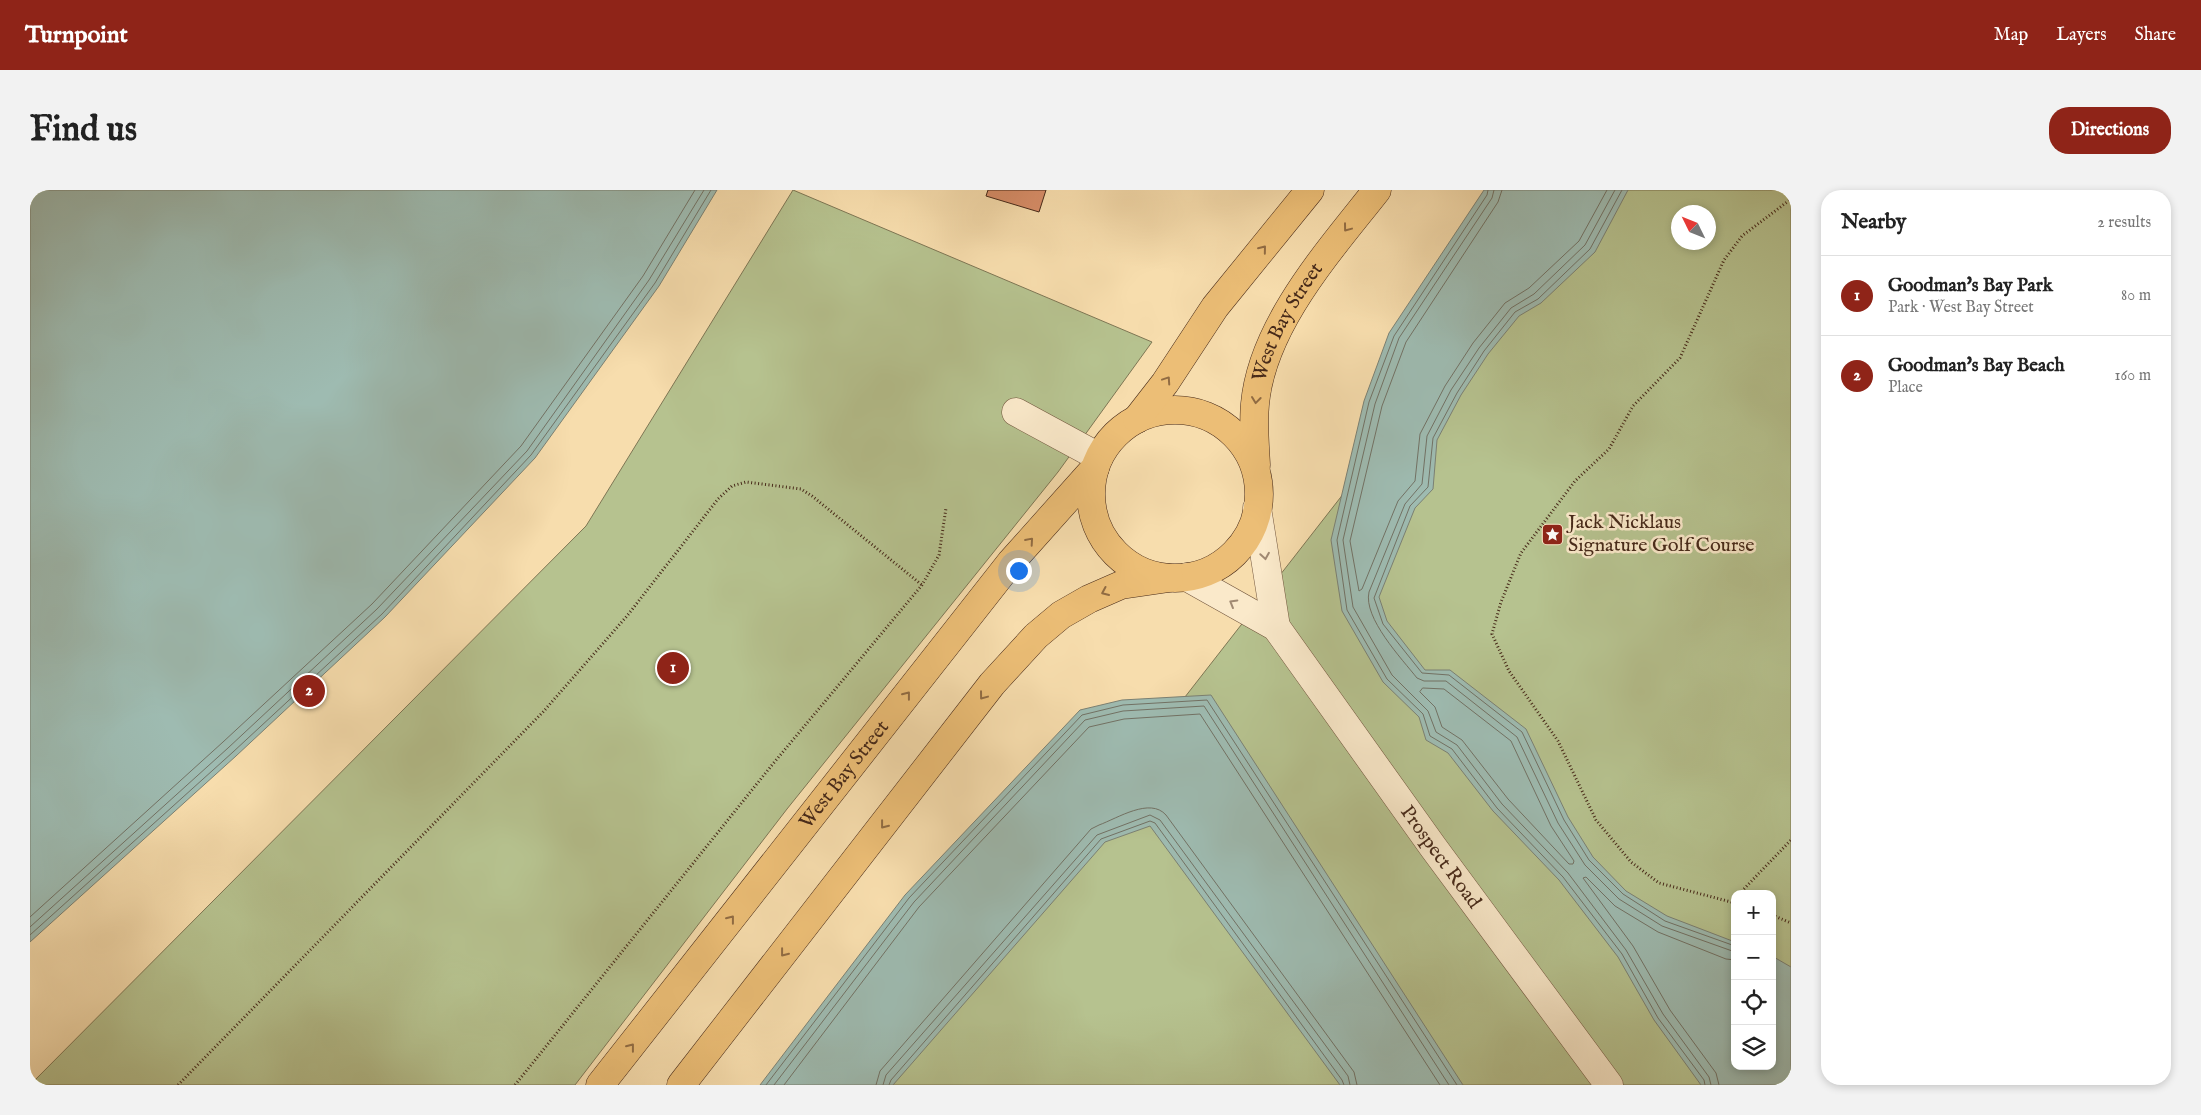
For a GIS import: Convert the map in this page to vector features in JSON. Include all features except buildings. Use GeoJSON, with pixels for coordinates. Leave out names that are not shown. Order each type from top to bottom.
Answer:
{"type":"FeatureCollection","features":[{"type":"Feature","properties":{"kind":"main road"},"geometry":{"type":"LineString","coordinates":[[1137,419],[1165,382],[1215,308],[1310,190]]}},
{"type":"Feature","properties":{"kind":"main road","name":"West Bay Street"},"geometry":{"type":"LineString","coordinates":[[1257,477],[1255,402],[1260,378],[1274,338],[1294,298],[1377,190]]}},
{"type":"Feature","properties":{"kind":"main road"},"geometry":{"type":"LineString","coordinates":[[680,1085],[992,684],[1036,636],[1061,615],[1113,588],[1122,585],[1178,577],[1205,572],[1229,558],[1242,544],[1251,528],[1257,508],[1257,477],[1245,447],[1234,434],[1210,417],[1176,410],[1154,412],[1137,419],[1119,431],[1097,462],[1090,497],[1100,534],[1112,550],[1126,563],[1148,574],[1178,577]]}},
{"type":"Feature","properties":{"kind":"main road","name":"West Bay Street"},"geometry":{"type":"LineString","coordinates":[[600,1085],[1011,562],[1097,462]]}},
{"type":"Feature","properties":{"kind":"street"},"geometry":{"type":"LineString","coordinates":[[1016,412],[1097,462]]}},
{"type":"Feature","properties":{"kind":"street","name":"Prospect Road"},"geometry":{"type":"LineString","coordinates":[[1257,508],[1276,627],[1428,839],[1609,1085]]}},
{"type":"Feature","properties":{"kind":"street","name":"Prospect Road"},"geometry":{"type":"LineString","coordinates":[[1178,577],[1276,627]]}},
{"type":"Feature","properties":{"kind":"path"},"geometry":{"type":"LineString","coordinates":[[1731,901],[1659,883],[1631,862],[1596,820],[1558,741],[1509,671],[1492,634],[1501,602],[1521,553],[1575,480],[1609,449],[1633,406],[1680,358],[1724,260],[1742,236],[1791,199]]}},
{"type":"Feature","properties":{"kind":"path"},"geometry":{"type":"LineString","coordinates":[[178,1085],[543,712],[627,616],[718,500],[732,486],[746,482],[801,489],[922,585]]}},
{"type":"Feature","properties":{"kind":"path"},"geometry":{"type":"LineString","coordinates":[[515,1085],[772,765],[922,585],[939,555],[946,508]]}},
{"type":"Feature","properties":{"kind":"path"},"geometry":{"type":"LineString","coordinates":[[1743,890],[1791,840]]}},
{"type":"Feature","properties":{"kind":"path"},"geometry":{"type":"LineString","coordinates":[[1776,917],[1791,923]]}},
{"type":"Feature","properties":{"kind":"green space"},"geometry":{"type":"Polygon","coordinates":[[[793,190],[1152,342],[1058,472],[787,809],[575,1085],[30,1085],[586,526],[793,190]]]}},
{"type":"Feature","properties":{"kind":"green space","name":"Jack Nicklaus Signature Golf Course"},"geometry":{"type":"Polygon","coordinates":[[[1559,190],[1791,190],[1791,1085],[797,1085],[1160,729],[1464,339],[1559,190]]]}},
{"type":"Feature","properties":{"kind":"water"},"geometry":{"type":"Polygon","coordinates":[[[30,190],[717,190],[659,286],[535,458],[385,617],[236,756],[30,942],[30,190]]]}},
{"type":"Feature","properties":{"kind":"water"},"geometry":{"type":"Polygon","coordinates":[[[1484,190],[1628,190],[1595,252],[1541,303],[1519,316],[1488,354],[1461,395],[1437,440],[1433,489],[1415,508],[1379,597],[1387,621],[1425,670],[1450,670],[1526,729],[1568,817],[1593,857],[1626,891],[1667,916],[1731,940],[1731,1070],[1776,1070],[1776,958],[1791,967],[1791,1085],[1701,1085],[1654,1020],[1618,957],[1559,880],[1493,811],[1448,753],[1426,740],[1419,717],[1383,682],[1342,611],[1331,540],[1364,401],[1389,333],[1484,190]]]}},
{"type":"Feature","properties":{"kind":"water"},"geometry":{"type":"Polygon","coordinates":[[[1211,695],[1463,1085],[1340,1085],[1150,826],[1105,842],[893,1085],[760,1085],[905,895],[1080,710],[1122,700],[1211,695]]]}},
{"type":"Feature","properties":{"kind":"place","name":"Jack Nicklaus Signature Golf Course"},"geometry":{"type":"Point","coordinates":[1552,534]}},
{"type":"Feature","properties":{"kind":"place","name":"Goodman's Bay Park"},"geometry":{"type":"Point","coordinates":[673,668]}},
{"type":"Feature","properties":{"kind":"place","name":"Goodman's Bay Beach"},"geometry":{"type":"Point","coordinates":[309,691]}}]}
